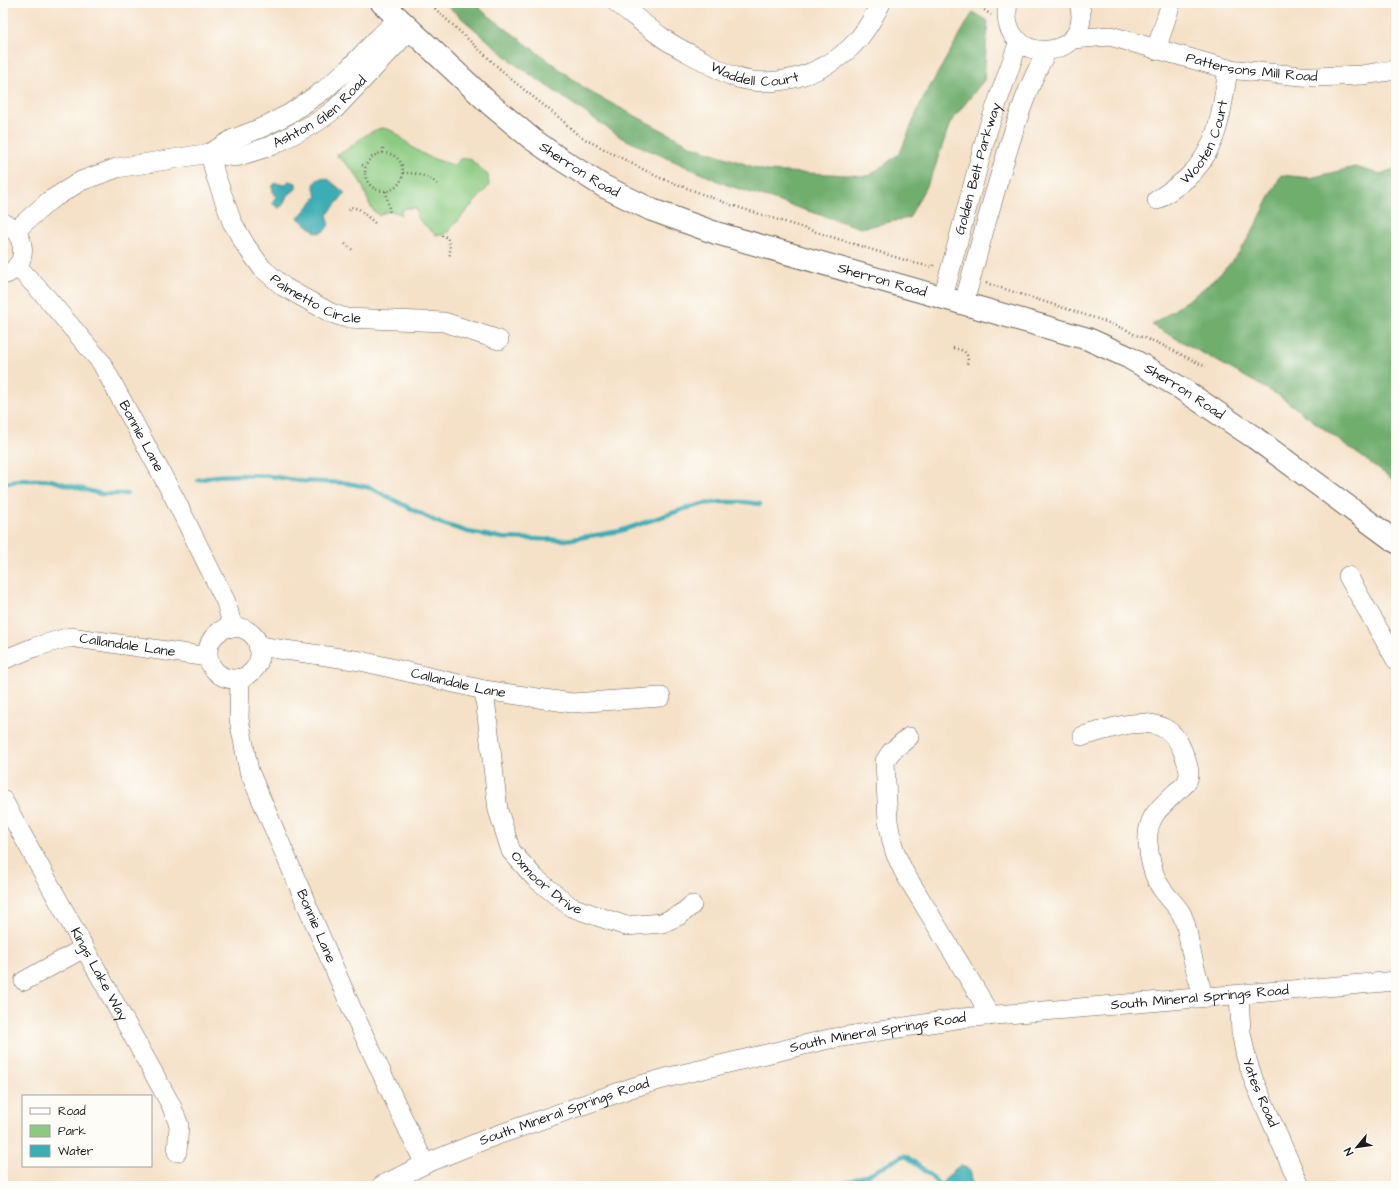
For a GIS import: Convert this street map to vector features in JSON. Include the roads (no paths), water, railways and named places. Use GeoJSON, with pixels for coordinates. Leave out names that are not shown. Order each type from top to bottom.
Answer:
{"type":"FeatureCollection","features":[{"type":"Feature","properties":{"kind":"main road","name":"Sherron Road"},"geometry":{"type":"LineString","coordinates":[[382,3],[490,104],[532,139],[558,158],[602,186],[652,210],[716,233],[964,303],[1088,340],[1128,357],[1180,387],[1255,438],[1396,542]]}},
{"type":"Feature","properties":{"kind":"street","name":"Waddell Court"},"geometry":{"type":"LineString","coordinates":[[617,3],[664,39],[711,66],[735,77],[756,82],[776,81],[799,77],[832,61],[850,48],[862,34],[880,3]]}},
{"type":"Feature","properties":{"kind":"street"},"geometry":{"type":"LineString","coordinates":[[1156,50],[1171,3]]}},
{"type":"Feature","properties":{"kind":"street"},"geometry":{"type":"LineString","coordinates":[[1004,6],[1012,33],[1027,47],[1037,51],[1056,49],[1065,45],[1072,39],[1078,30],[1081,20],[1080,7]]}},
{"type":"Feature","properties":{"kind":"street","name":"Pattersons Mill Road"},"geometry":{"type":"LineString","coordinates":[[1080,7],[1110,36]]}},
{"type":"Feature","properties":{"kind":"street","name":"Ashton Glen Road"},"geometry":{"type":"LineString","coordinates":[[10,270],[21,258],[23,248],[21,239],[9,227],[82,180],[117,168],[210,153],[236,157],[271,146],[317,122],[335,109],[404,24]]}},
{"type":"Feature","properties":{"kind":"street","name":"Pattersons Mill Road"},"geometry":{"type":"LineString","coordinates":[[1072,39],[1110,36],[1228,69],[1316,77],[1362,75],[1396,70]]}},
{"type":"Feature","properties":{"kind":"street","name":"Golden Belt Parkway"},"geometry":{"type":"LineString","coordinates":[[943,297],[988,129],[1019,41]]}},
{"type":"Feature","properties":{"kind":"street","name":"Golden Belt Parkway"},"geometry":{"type":"LineString","coordinates":[[964,303],[997,184],[1021,105],[1035,72],[1047,51]]}},
{"type":"Feature","properties":{"kind":"street","name":"Wooten Court"},"geometry":{"type":"LineString","coordinates":[[1157,200],[1186,178],[1200,164],[1210,148],[1221,118],[1228,69]]}},
{"type":"Feature","properties":{"kind":"street","name":"Palmetto Circle"},"geometry":{"type":"LineString","coordinates":[[210,153],[215,174],[232,222],[246,246],[262,268],[284,287],[331,313],[346,318],[444,322],[498,340]]}},
{"type":"Feature","properties":{"kind":"street","name":"Bonnie Lane"},"geometry":{"type":"LineString","coordinates":[[10,270],[46,297],[101,362],[178,506],[226,602],[232,628]]}},
{"type":"Feature","properties":{"kind":"street"},"geometry":{"type":"LineString","coordinates":[[1348,576],[1396,660]]}},
{"type":"Feature","properties":{"kind":"street"},"geometry":{"type":"LineString","coordinates":[[224,629],[241,629],[248,632],[254,638],[258,646],[258,662],[250,672],[240,678],[231,679],[223,677],[216,672],[208,657],[208,648],[211,640],[224,629]]}},
{"type":"Feature","properties":{"kind":"street","name":"Callandale Lane"},"geometry":{"type":"LineString","coordinates":[[3,660],[35,646],[70,637],[208,657]]}},
{"type":"Feature","properties":{"kind":"street","name":"Callandale Lane"},"geometry":{"type":"LineString","coordinates":[[258,646],[361,661],[484,690],[572,703],[661,697]]}},
{"type":"Feature","properties":{"kind":"street","name":"Bonnie Lane"},"geometry":{"type":"LineString","coordinates":[[240,678],[239,719],[249,772],[354,1014],[425,1164]]}},
{"type":"Feature","properties":{"kind":"street","name":"Oxmoor Drive"},"geometry":{"type":"LineString","coordinates":[[484,690],[498,810],[512,851],[535,878],[571,907],[626,926],[662,923],[680,915],[692,905]]}},
{"type":"Feature","properties":{"kind":"street"},"geometry":{"type":"LineString","coordinates":[[1083,736],[1140,723],[1151,723],[1159,725],[1169,731],[1182,747],[1188,764],[1188,781],[1155,813],[1148,830],[1148,843],[1153,869],[1157,880],[1161,888],[1182,914],[1196,974],[1204,997]]}},
{"type":"Feature","properties":{"kind":"street"},"geometry":{"type":"LineString","coordinates":[[909,737],[891,752],[885,761],[888,821],[892,842],[904,872],[980,997],[989,1016]]}},
{"type":"Feature","properties":{"kind":"street","name":"Kings Lake Way"},"geometry":{"type":"LineString","coordinates":[[3,800],[171,1104],[179,1125],[177,1152]]}},
{"type":"Feature","properties":{"kind":"street"},"geometry":{"type":"LineString","coordinates":[[24,981],[84,948]]}},
{"type":"Feature","properties":{"kind":"street","name":"South Mineral Springs Road"},"geometry":{"type":"LineString","coordinates":[[381,1186],[425,1164],[489,1138],[634,1087],[670,1076],[829,1038],[962,1018],[1396,981]]}},
{"type":"Feature","properties":{"kind":"street","name":"Yates Road"},"geometry":{"type":"LineString","coordinates":[[1239,995],[1241,1032],[1250,1069],[1300,1186]]}},
{"type":"Feature","properties":{"kind":"water"},"geometry":{"type":"Polygon","coordinates":[[[321,178],[328,179],[345,193],[327,215],[329,221],[328,227],[324,231],[317,233],[298,218],[317,196],[314,186],[316,181],[321,178]]]}},
{"type":"Feature","properties":{"kind":"water"},"geometry":{"type":"Polygon","coordinates":[[[289,181],[296,183],[296,189],[287,196],[283,205],[279,208],[273,204],[276,197],[272,186],[276,183],[284,185],[289,181]]]}},
{"type":"Feature","properties":{"kind":"water"},"geometry":{"type":"Polygon","coordinates":[[[960,1166],[967,1168],[971,1173],[971,1186],[939,1186],[955,1169],[960,1166]]]}},
{"type":"Feature","properties":{"kind":"waterway"},"geometry":{"type":"LineString","coordinates":[[198,480],[216,476],[240,475],[270,476],[300,481],[347,483],[371,488],[437,522],[468,532],[503,538],[566,540],[620,531],[703,504],[721,502],[745,502],[760,504]]}},
{"type":"Feature","properties":{"kind":"waterway"},"geometry":{"type":"LineString","coordinates":[[3,484],[20,480],[50,480],[101,494],[127,494]]}},
{"type":"Feature","properties":{"kind":"waterway"},"geometry":{"type":"LineString","coordinates":[[838,1186],[869,1174],[903,1156],[906,1156],[924,1170],[941,1186]]}}]}
